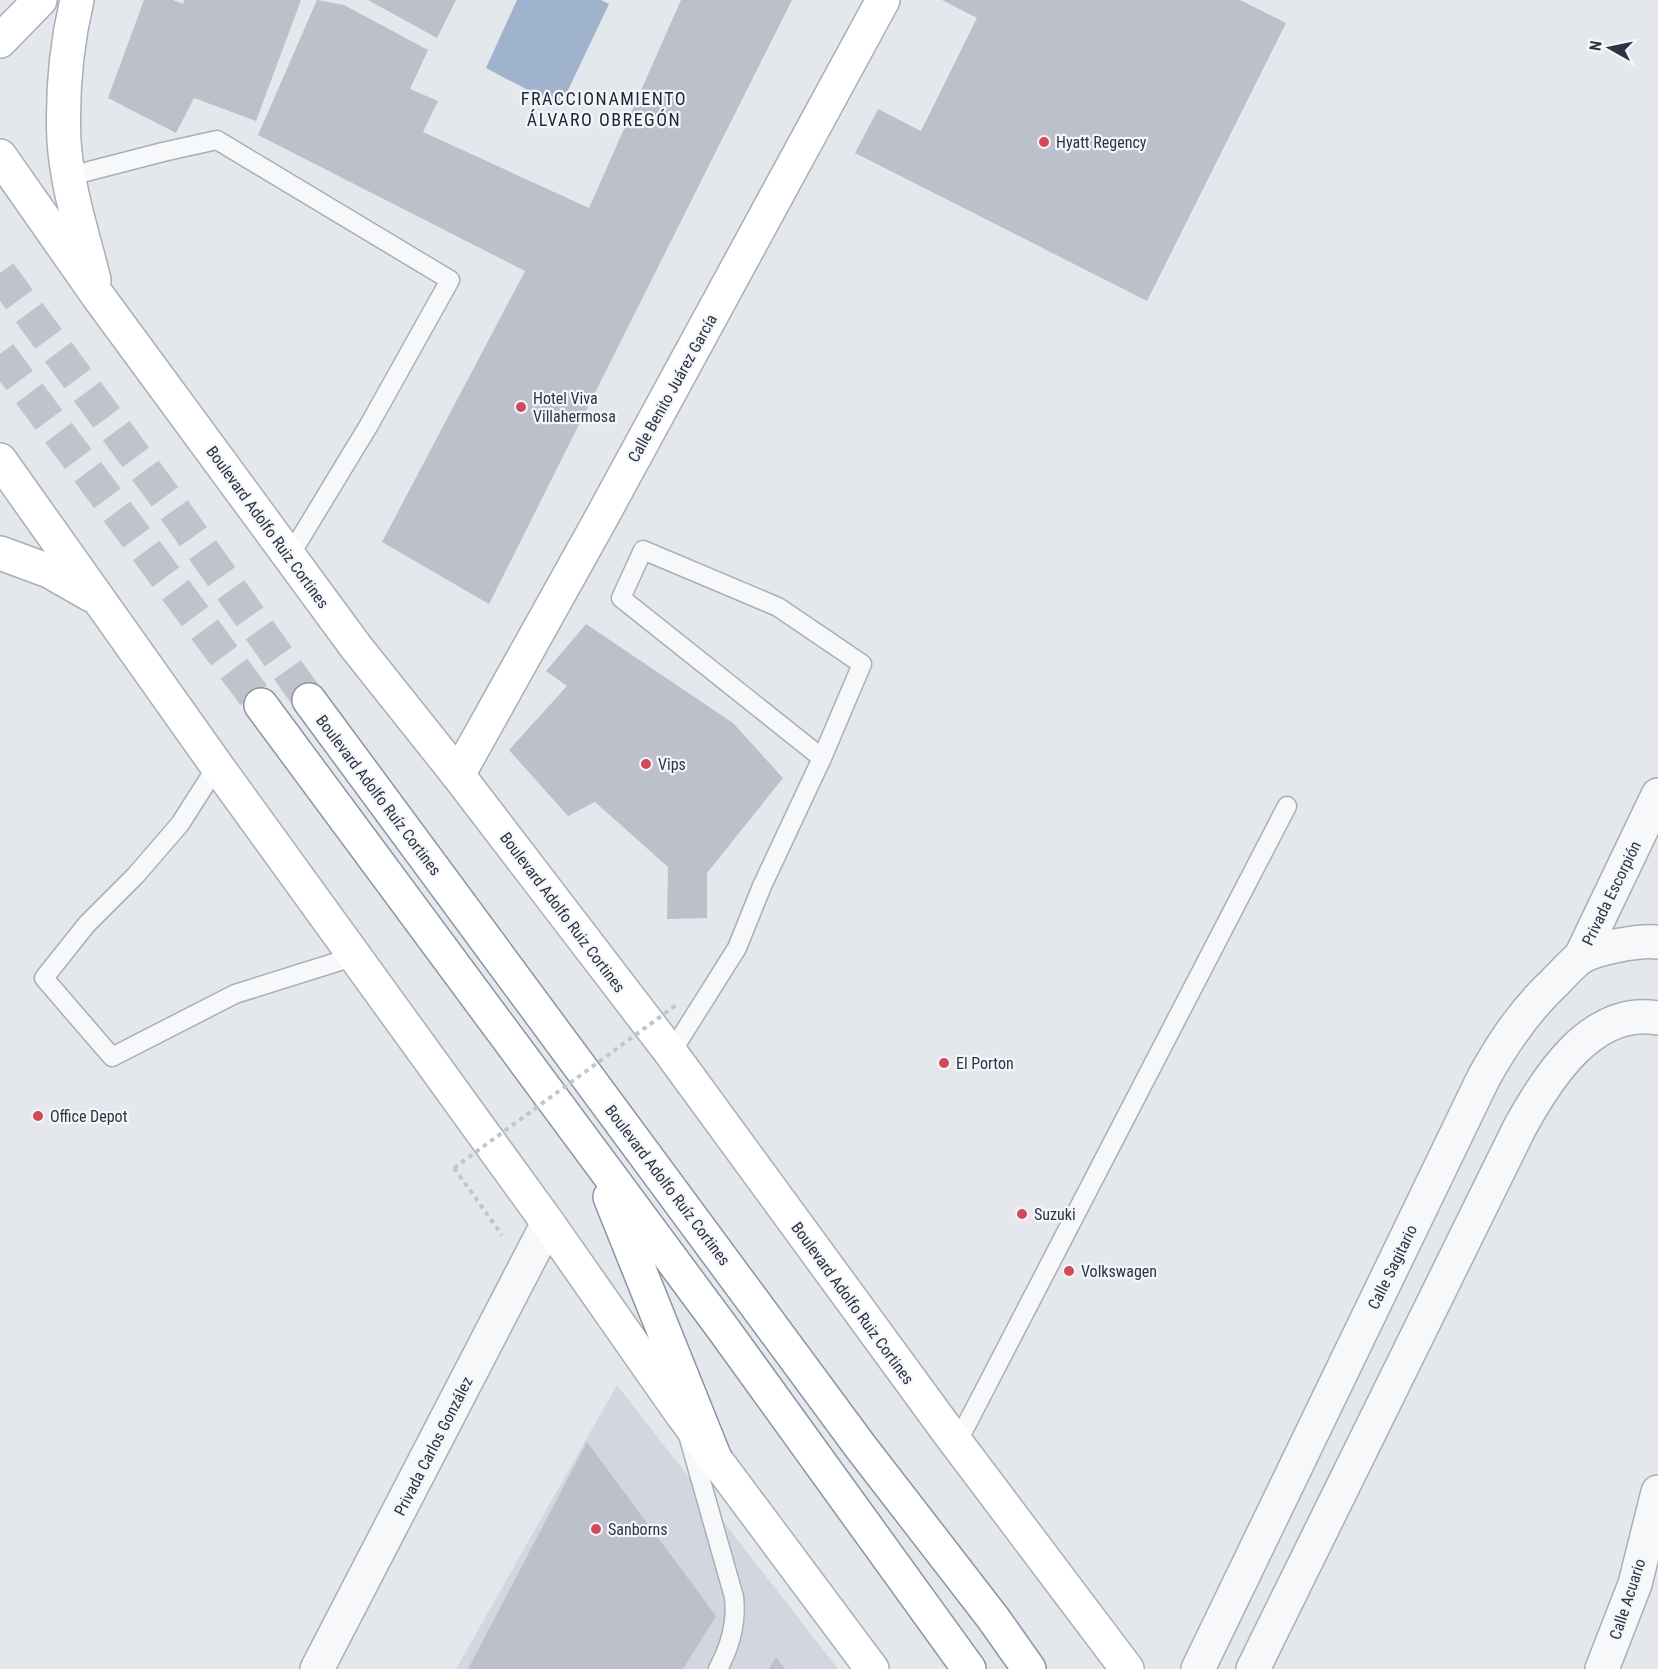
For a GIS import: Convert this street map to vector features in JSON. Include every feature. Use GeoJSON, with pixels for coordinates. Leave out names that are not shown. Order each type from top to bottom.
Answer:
{"type":"FeatureCollection","features":[{"type":"Feature","properties":{"kind":"main road"},"geometry":{"type":"LineString","coordinates":[[0,41],[40,0]]}},
{"type":"Feature","properties":{"kind":"main road"},"geometry":{"type":"LineString","coordinates":[[77,0],[66,66],[64,143],[98,296]]}},
{"type":"Feature","properties":{"kind":"main road","name":"Calle Benito Juárez García"},"geometry":{"type":"LineString","coordinates":[[458,775],[883,0]]}},
{"type":"Feature","properties":{"kind":"main road","name":"Boulevard Adolfo Ruiz Cortines"},"geometry":{"type":"LineString","coordinates":[[0,156],[98,296],[289,557],[671,1053],[957,1443],[1127,1669]]}},
{"type":"Feature","properties":{"kind":"main road"},"geometry":{"type":"LineString","coordinates":[[0,460],[217,766],[548,1223],[681,1413],[872,1669]]}},
{"type":"Feature","properties":{"kind":"main road"},"geometry":{"type":"LineString","coordinates":[[0,553],[49,571],[100,601]]}},
{"type":"Feature","properties":{"kind":"main road","name":"Boulevard Adolfo Ruíz Cortines"},"geometry":{"type":"LineString","coordinates":[[309,700],[846,1427],[993,1618],[1029,1669]]}},
{"type":"Feature","properties":{"kind":"main road"},"geometry":{"type":"LineString","coordinates":[[261,705],[731,1340],[969,1669]]}},
{"type":"Feature","properties":{"kind":"main road"},"geometry":{"type":"LineString","coordinates":[[593,1154],[716,1461]]}},
{"type":"Feature","properties":{"kind":"street","name":"Privada Escorpión"},"geometry":{"type":"LineString","coordinates":[[1580,958],[1658,795]]}},
{"type":"Feature","properties":{"kind":"street","name":"Calle Sagitario"},"geometry":{"type":"LineString","coordinates":[[1198,1669],[1496,1054],[1509,1033],[1532,1004],[1580,958],[1642,940],[1658,942]]}},
{"type":"Feature","properties":{"kind":"street"},"geometry":{"type":"LineString","coordinates":[[1253,1669],[1520,1127],[1539,1093],[1563,1060],[1592,1035],[1610,1024],[1631,1018],[1658,1018]]}},
{"type":"Feature","properties":{"kind":"street","name":"Privada Carlos González"},"geometry":{"type":"LineString","coordinates":[[317,1669],[548,1223]]}},
{"type":"Feature","properties":{"kind":"street","name":"Calle Acuario"},"geometry":{"type":"LineString","coordinates":[[1602,1669],[1635,1584],[1658,1492]]}},
{"type":"Feature","properties":{"kind":"lane"},"geometry":{"type":"LineString","coordinates":[[70,176],[217,140],[450,280],[369,425],[289,557]]}},
{"type":"Feature","properties":{"kind":"lane"},"geometry":{"type":"LineString","coordinates":[[671,1053],[737,948],[762,886],[822,758],[862,664],[778,607],[643,550],[621,598],[822,758]]}},
{"type":"Feature","properties":{"kind":"lane"},"geometry":{"type":"LineString","coordinates":[[217,766],[180,824],[144,866],[87,924],[44,978],[112,1058],[235,994],[356,956]]}},
{"type":"Feature","properties":{"kind":"lane"},"geometry":{"type":"LineString","coordinates":[[957,1443],[1287,806]]}},
{"type":"Feature","properties":{"kind":"lane"},"geometry":{"type":"LineString","coordinates":[[681,1413],[734,1597],[733,1630],[718,1669]]}},
{"type":"Feature","properties":{"kind":"path"},"geometry":{"type":"LineString","coordinates":[[502,1236],[454,1168],[679,1004]]}},
{"type":"Feature","properties":{"kind":"shaded area"},"geometry":{"type":"Polygon","coordinates":[[[617,1385],[838,1669],[456,1669],[617,1385]]]}},
{"type":"Feature","properties":{"kind":"water"},"geometry":{"type":"Polygon","coordinates":[[[517,0],[601,0],[609,4],[560,107],[486,68],[517,0]]]}},
{"type":"Feature","properties":{"kind":"building"},"geometry":{"type":"Polygon","coordinates":[[[144,0],[173,0],[183,4],[184,0],[301,0],[256,121],[194,98],[176,133],[108,98],[144,0]]]}},
{"type":"Feature","properties":{"kind":"building","name":"Hotel Viva Villahermosa"},"geometry":{"type":"Polygon","coordinates":[[[317,0],[344,5],[428,50],[410,89],[438,101],[423,132],[589,208],[681,0],[792,0],[489,604],[382,542],[525,271],[258,135],[317,0]]]}},
{"type":"Feature","properties":{"kind":"building"},"geometry":{"type":"Polygon","coordinates":[[[368,0],[456,0],[437,38],[368,0]]]}},
{"type":"Feature","properties":{"kind":"building","name":"Hyatt Regency"},"geometry":{"type":"Polygon","coordinates":[[[942,0],[1240,0],[1286,23],[1147,301],[855,153],[878,109],[921,131],[977,18],[942,0]]]}},
{"type":"Feature","properties":{"kind":"building","name":"Vips"},"geometry":{"type":"Polygon","coordinates":[[[586,624],[733,723],[783,778],[707,873],[707,918],[667,919],[668,867],[595,802],[568,816],[509,750],[567,686],[546,671],[586,624]]]}},
{"type":"Feature","properties":{"kind":"building","name":"Sanborns"},"geometry":{"type":"Polygon","coordinates":[[[587,1442],[716,1616],[683,1669],[468,1669],[587,1442]]]}},
{"type":"Feature","properties":{"kind":"building"},"geometry":{"type":"Polygon","coordinates":[[[776,1657],[785,1669],[769,1669],[776,1657]]]}},
{"type":"Feature","properties":{"kind":"tunnel"},"geometry":{"type":"LineString","coordinates":[[0,273],[168,501],[309,700]]}},
{"type":"Feature","properties":{"kind":"tunnel"},"geometry":{"type":"LineString","coordinates":[[0,354],[261,705]]}},
{"type":"Feature","properties":{"kind":"place","name":"Hyatt Regency"},"geometry":{"type":"Point","coordinates":[1044,142]}},
{"type":"Feature","properties":{"kind":"place","name":"Hotel Viva Villahermosa"},"geometry":{"type":"Point","coordinates":[521,407]}},
{"type":"Feature","properties":{"kind":"place","name":"Vips"},"geometry":{"type":"Point","coordinates":[646,764]}},
{"type":"Feature","properties":{"kind":"place","name":"El Porton"},"geometry":{"type":"Point","coordinates":[944,1063]}},
{"type":"Feature","properties":{"kind":"place","name":"Office Depot"},"geometry":{"type":"Point","coordinates":[38,1116]}},
{"type":"Feature","properties":{"kind":"place","name":"Suzuki"},"geometry":{"type":"Point","coordinates":[1022,1214]}},
{"type":"Feature","properties":{"kind":"place","name":"Volkswagen"},"geometry":{"type":"Point","coordinates":[1069,1271]}},
{"type":"Feature","properties":{"kind":"place","name":"Sanborns"},"geometry":{"type":"Point","coordinates":[596,1529]}},
{"type":"Feature","properties":{"kind":"district","name":"FRACCIONAMIENTO ÁLVARO OBREGÓN"},"geometry":{"type":"Point","coordinates":[604,109]}}]}
